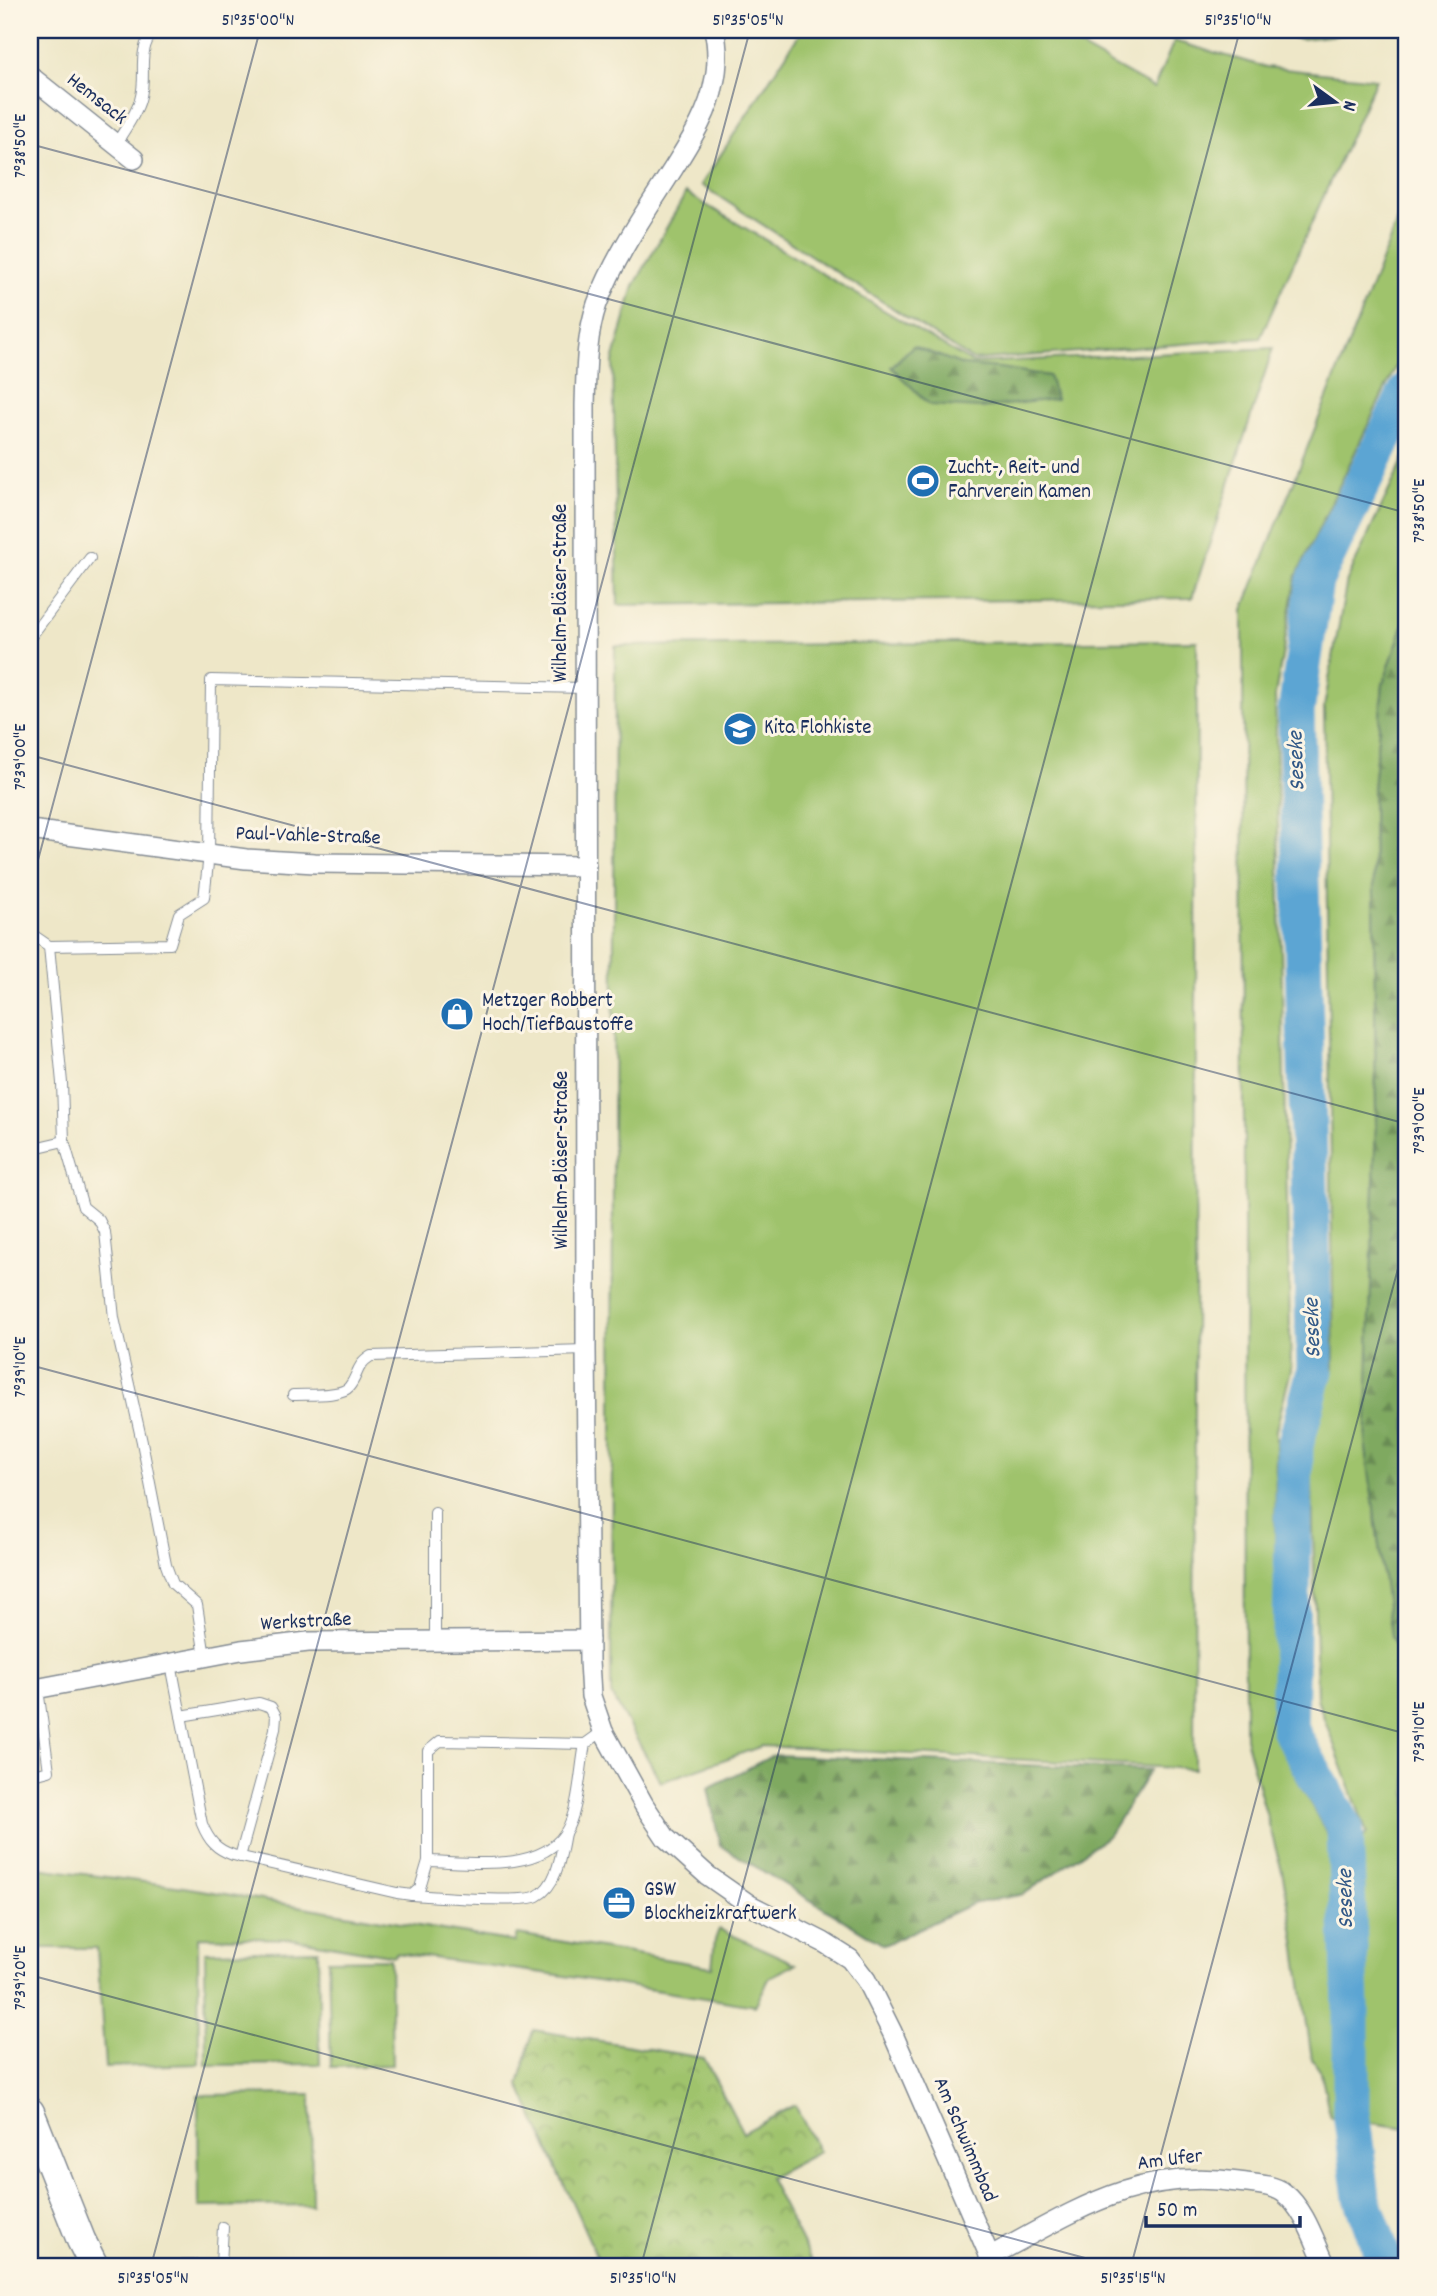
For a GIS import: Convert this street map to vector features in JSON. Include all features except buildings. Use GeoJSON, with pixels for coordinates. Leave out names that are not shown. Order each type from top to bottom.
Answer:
{"type":"FeatureCollection","features":[{"type":"Feature","properties":{"kind":"street","name":"Wilhelm-Bläser-Straße"},"geometry":{"type":"LineString","coordinates":[[714,30],[715,83],[707,106],[685,149],[613,268],[597,306],[591,327],[585,405],[586,1350],[591,1696],[603,1731],[644,1805],[666,1838],[707,1875],[750,1905],[824,1942],[849,1959],[866,1980],[892,2032]]}},
{"type":"Feature","properties":{"kind":"street","name":"Hemsack"},"geometry":{"type":"LineString","coordinates":[[30,76],[134,159]]}},
{"type":"Feature","properties":{"kind":"street","name":"Paul-Vahle-Straße"},"geometry":{"type":"LineString","coordinates":[[30,830],[209,855],[315,863],[586,866]]}},
{"type":"Feature","properties":{"kind":"street","name":"Werkstraße"},"geometry":{"type":"LineString","coordinates":[[34,1689],[205,1657],[308,1642],[589,1640]]}},
{"type":"Feature","properties":{"kind":"street","name":"Am Schwimmbad"},"geometry":{"type":"LineString","coordinates":[[892,2032],[992,2262]]}},
{"type":"Feature","properties":{"kind":"street"},"geometry":{"type":"LineString","coordinates":[[33,2129],[80,2240],[94,2266]]}},
{"type":"Feature","properties":{"kind":"street","name":"Am Ufer"},"geometry":{"type":"LineString","coordinates":[[992,2262],[1095,2200],[1169,2180],[1208,2178],[1283,2191],[1297,2205],[1326,2266]]}},
{"type":"Feature","properties":{"kind":"lane"},"geometry":{"type":"LineString","coordinates":[[116,144],[140,102],[143,53],[147,38],[153,30]]}},
{"type":"Feature","properties":{"kind":"lane"},"geometry":{"type":"LineString","coordinates":[[30,638],[90,558]]}},
{"type":"Feature","properties":{"kind":"lane"},"geometry":{"type":"LineString","coordinates":[[30,933],[49,946],[170,944],[179,914],[204,898],[209,855],[211,680],[585,688]]}},
{"type":"Feature","properties":{"kind":"lane"},"geometry":{"type":"LineString","coordinates":[[49,946],[62,1083],[64,1141],[83,1207],[99,1220],[105,1232],[114,1318],[166,1565],[173,1584],[197,1605],[205,1657]]}},
{"type":"Feature","properties":{"kind":"lane"},"geometry":{"type":"LineString","coordinates":[[30,1149],[64,1141]]}},
{"type":"Feature","properties":{"kind":"lane"},"geometry":{"type":"LineString","coordinates":[[293,1395],[341,1393],[348,1388],[360,1362],[371,1356],[586,1350]]}},
{"type":"Feature","properties":{"kind":"lane"},"geometry":{"type":"LineString","coordinates":[[435,1513],[435,1642]]}},
{"type":"Feature","properties":{"kind":"lane"},"geometry":{"type":"LineString","coordinates":[[171,1664],[202,1824],[208,1838],[218,1850],[412,1895],[519,1900],[537,1896],[550,1884],[558,1867],[565,1832],[575,1804],[585,1744]]}},
{"type":"Feature","properties":{"kind":"lane"},"geometry":{"type":"LineString","coordinates":[[30,1776],[49,1772],[34,1689]]}},
{"type":"Feature","properties":{"kind":"lane"},"geometry":{"type":"LineString","coordinates":[[181,1716],[259,1703],[271,1707],[276,1716],[275,1729],[240,1857]]}},
{"type":"Feature","properties":{"kind":"lane"},"geometry":{"type":"LineString","coordinates":[[412,1895],[419,1888],[428,1861],[428,1751],[440,1741],[585,1744],[603,1731]]}},
{"type":"Feature","properties":{"kind":"lane"},"geometry":{"type":"LineString","coordinates":[[428,1861],[519,1861],[554,1845],[565,1832]]}},
{"type":"Feature","properties":{"kind":"lane"},"geometry":{"type":"LineString","coordinates":[[145,2266],[222,2266],[223,2227]]}},
{"type":"Feature","properties":{"kind":"green space"},"geometry":{"type":"Polygon","coordinates":[[[802,30],[1050,30],[1154,88],[1174,41],[1266,67],[1376,79],[1260,338],[973,360],[701,185],[802,30]]]}},
{"type":"Feature","properties":{"kind":"green space"},"geometry":{"type":"Polygon","coordinates":[[[1239,30],[1385,30],[1302,39],[1239,30]]]}},
{"type":"Feature","properties":{"kind":"green space","name":"Zucht-, Reit- und Fahrverein Kamen"},"geometry":{"type":"Polygon","coordinates":[[[686,193],[973,363],[1273,348],[1192,598],[618,605],[613,362],[634,286],[686,193]]]}},
{"type":"Feature","properties":{"kind":"green space"},"geometry":{"type":"Polygon","coordinates":[[[1407,196],[1407,343],[1297,575],[1275,695],[1291,1370],[1276,1430],[1274,1736],[1331,1841],[1334,1875],[1367,1833],[1317,1699],[1311,1440],[1334,1366],[1324,707],[1347,580],[1407,452],[1407,614],[1383,684],[1373,789],[1376,1114],[1391,1636],[1407,1666],[1407,2128],[1330,2117],[1321,2072],[1312,2059],[1282,1871],[1245,1738],[1243,610],[1407,196]]]}},
{"type":"Feature","properties":{"kind":"green space"},"geometry":{"type":"Polygon","coordinates":[[[913,346],[963,365],[1049,376],[1056,399],[981,408],[930,405],[891,367],[913,346]]]}},
{"type":"Feature","properties":{"kind":"green space"},"geometry":{"type":"Polygon","coordinates":[[[1407,614],[1407,1666],[1391,1637],[1366,1449],[1376,1114],[1373,789],[1383,684],[1407,614]]]}},
{"type":"Feature","properties":{"kind":"green space"},"geometry":{"type":"Polygon","coordinates":[[[1197,641],[1194,1769],[762,1746],[661,1782],[611,1694],[615,646],[1197,641]]]}},
{"type":"Feature","properties":{"kind":"green space"},"geometry":{"type":"Polygon","coordinates":[[[774,1755],[1150,1770],[1109,1835],[1024,1894],[972,1904],[884,1945],[720,1845],[708,1788],[774,1755]]]}},
{"type":"Feature","properties":{"kind":"green space"},"geometry":{"type":"Polygon","coordinates":[[[30,1867],[183,1887],[515,1942],[517,1934],[712,1967],[719,1929],[796,1964],[770,1977],[755,2006],[558,1975],[396,1953],[395,1956],[293,1939],[198,1937],[199,2064],[105,2067],[97,1948],[30,1948],[30,1867]]]}},
{"type":"Feature","properties":{"kind":"green space"},"geometry":{"type":"Polygon","coordinates":[[[318,1950],[320,2064],[206,2065],[205,1952],[318,1950]]]}},
{"type":"Feature","properties":{"kind":"green space"},"geometry":{"type":"Polygon","coordinates":[[[390,1959],[392,2065],[331,2067],[328,1960],[390,1959]]]}},
{"type":"Feature","properties":{"kind":"green space"},"geometry":{"type":"Polygon","coordinates":[[[533,2030],[704,2058],[743,2133],[795,2105],[819,2152],[769,2178],[814,2266],[601,2266],[519,2085],[533,2030]]]}},
{"type":"Feature","properties":{"kind":"green space"},"geometry":{"type":"Polygon","coordinates":[[[311,2094],[312,2205],[199,2207],[198,2095],[311,2094]]]}},
{"type":"Feature","properties":{"kind":"waterway","name":"Seseke"},"geometry":{"type":"LineString","coordinates":[[1386,2266],[1362,2197],[1351,2112],[1351,2006],[1345,1828],[1289,1728],[1295,1446],[1315,1371],[1296,712],[1315,581],[1407,391]]}},
{"type":"Feature","properties":{"kind":"place","name":"Zucht-, Reit- und Fahrverein Kamen"},"geometry":{"type":"Point","coordinates":[923,481]}},
{"type":"Feature","properties":{"kind":"place","name":"Kita Flohkiste"},"geometry":{"type":"Point","coordinates":[740,729]}},
{"type":"Feature","properties":{"kind":"place","name":"Metzger Robbert Hoch/TiefBaustoffe"},"geometry":{"type":"Point","coordinates":[457,1014]}},
{"type":"Feature","properties":{"kind":"place","name":"GSW Blockheizkraftwerk"},"geometry":{"type":"Point","coordinates":[619,1903]}}]}
